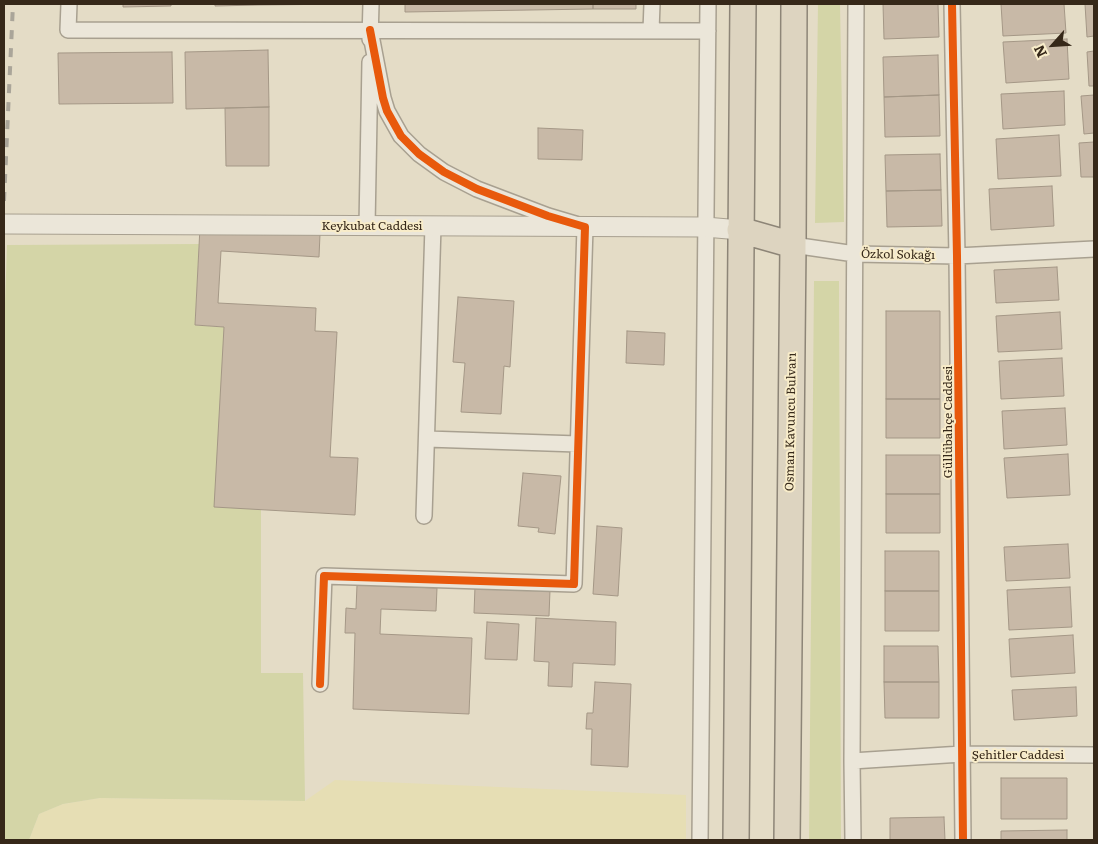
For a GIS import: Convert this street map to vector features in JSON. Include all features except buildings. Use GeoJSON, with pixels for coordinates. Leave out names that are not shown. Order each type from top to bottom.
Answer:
{"type":"FeatureCollection","features":[{"type":"Feature","properties":{"kind":"highway"},"geometry":{"type":"LineString","coordinates":[[736,840],[743,4]]}},
{"type":"Feature","properties":{"kind":"highway","name":"Osman Kavuncu Bulvarı"},"geometry":{"type":"LineString","coordinates":[[787,840],[794,4]]}},
{"type":"Feature","properties":{"kind":"highway"},"geometry":{"type":"LineString","coordinates":[[740,230],[793,245]]}},
{"type":"Feature","properties":{"kind":"street"},"geometry":{"type":"LineString","coordinates":[[69,4],[68,30],[708,31]]}},
{"type":"Feature","properties":{"kind":"street"},"geometry":{"type":"LineString","coordinates":[[367,226],[371,4]]}},
{"type":"Feature","properties":{"kind":"street"},"geometry":{"type":"LineString","coordinates":[[651,31],[652,4]]}},
{"type":"Feature","properties":{"kind":"street"},"geometry":{"type":"LineString","coordinates":[[700,840],[708,4]]}},
{"type":"Feature","properties":{"kind":"street"},"geometry":{"type":"LineString","coordinates":[[853,840],[856,4]]}},
{"type":"Feature","properties":{"kind":"street","name":"Güllübahçe Caddesi"},"geometry":{"type":"LineString","coordinates":[[952,4],[958,256],[963,840]]}},
{"type":"Feature","properties":{"kind":"street"},"geometry":{"type":"LineString","coordinates":[[320,684],[324,576],[574,584],[585,227],[530,210],[477,189],[444,172],[419,154],[401,136],[388,112],[383,98],[370,30]]}},
{"type":"Feature","properties":{"kind":"street","name":"Keykubat Caddesi"},"geometry":{"type":"LineString","coordinates":[[4,224],[585,227],[740,230]]}},
{"type":"Feature","properties":{"kind":"street"},"geometry":{"type":"LineString","coordinates":[[424,516],[433,226]]}},
{"type":"Feature","properties":{"kind":"street","name":"Özkol Sokağı"},"geometry":{"type":"LineString","coordinates":[[793,245],[855,254],[958,256],[1094,249]]}},
{"type":"Feature","properties":{"kind":"street"},"geometry":{"type":"LineString","coordinates":[[426,439],[578,444]]}},
{"type":"Feature","properties":{"kind":"street","name":"Şehitler Caddesi"},"geometry":{"type":"LineString","coordinates":[[852,761],[962,754],[1094,755]]}},
{"type":"Feature","properties":{"kind":"shaded area"},"geometry":{"type":"Polygon","coordinates":[[[335,780],[686,795],[686,840],[29,840],[39,814],[63,804],[100,798],[305,801],[335,780]]]}},
{"type":"Feature","properties":{"kind":"green space"},"geometry":{"type":"Polygon","coordinates":[[[818,4],[840,4],[844,222],[815,223],[818,4]]]}},
{"type":"Feature","properties":{"kind":"green space"},"geometry":{"type":"Polygon","coordinates":[[[199,244],[195,325],[224,327],[261,510],[261,673],[303,673],[305,801],[100,798],[63,804],[39,814],[29,840],[4,840],[4,333],[7,245],[199,244]]]}},
{"type":"Feature","properties":{"kind":"green space"},"geometry":{"type":"Polygon","coordinates":[[[814,281],[839,281],[841,840],[809,840],[814,281]]]}},
{"type":"Feature","properties":{"kind":"railway"},"geometry":{"type":"LineString","coordinates":[[4,201],[13,4]]}},
{"type":"Feature","properties":{"kind":"cycle path"},"geometry":{"type":"LineString","coordinates":[[952,4],[957,256],[963,840]]}},
{"type":"Feature","properties":{"kind":"cycle path"},"geometry":{"type":"LineString","coordinates":[[320,684],[324,576],[574,584],[585,227],[548,216],[477,189],[444,172],[419,154],[401,136],[387,111],[370,30]]}}]}
